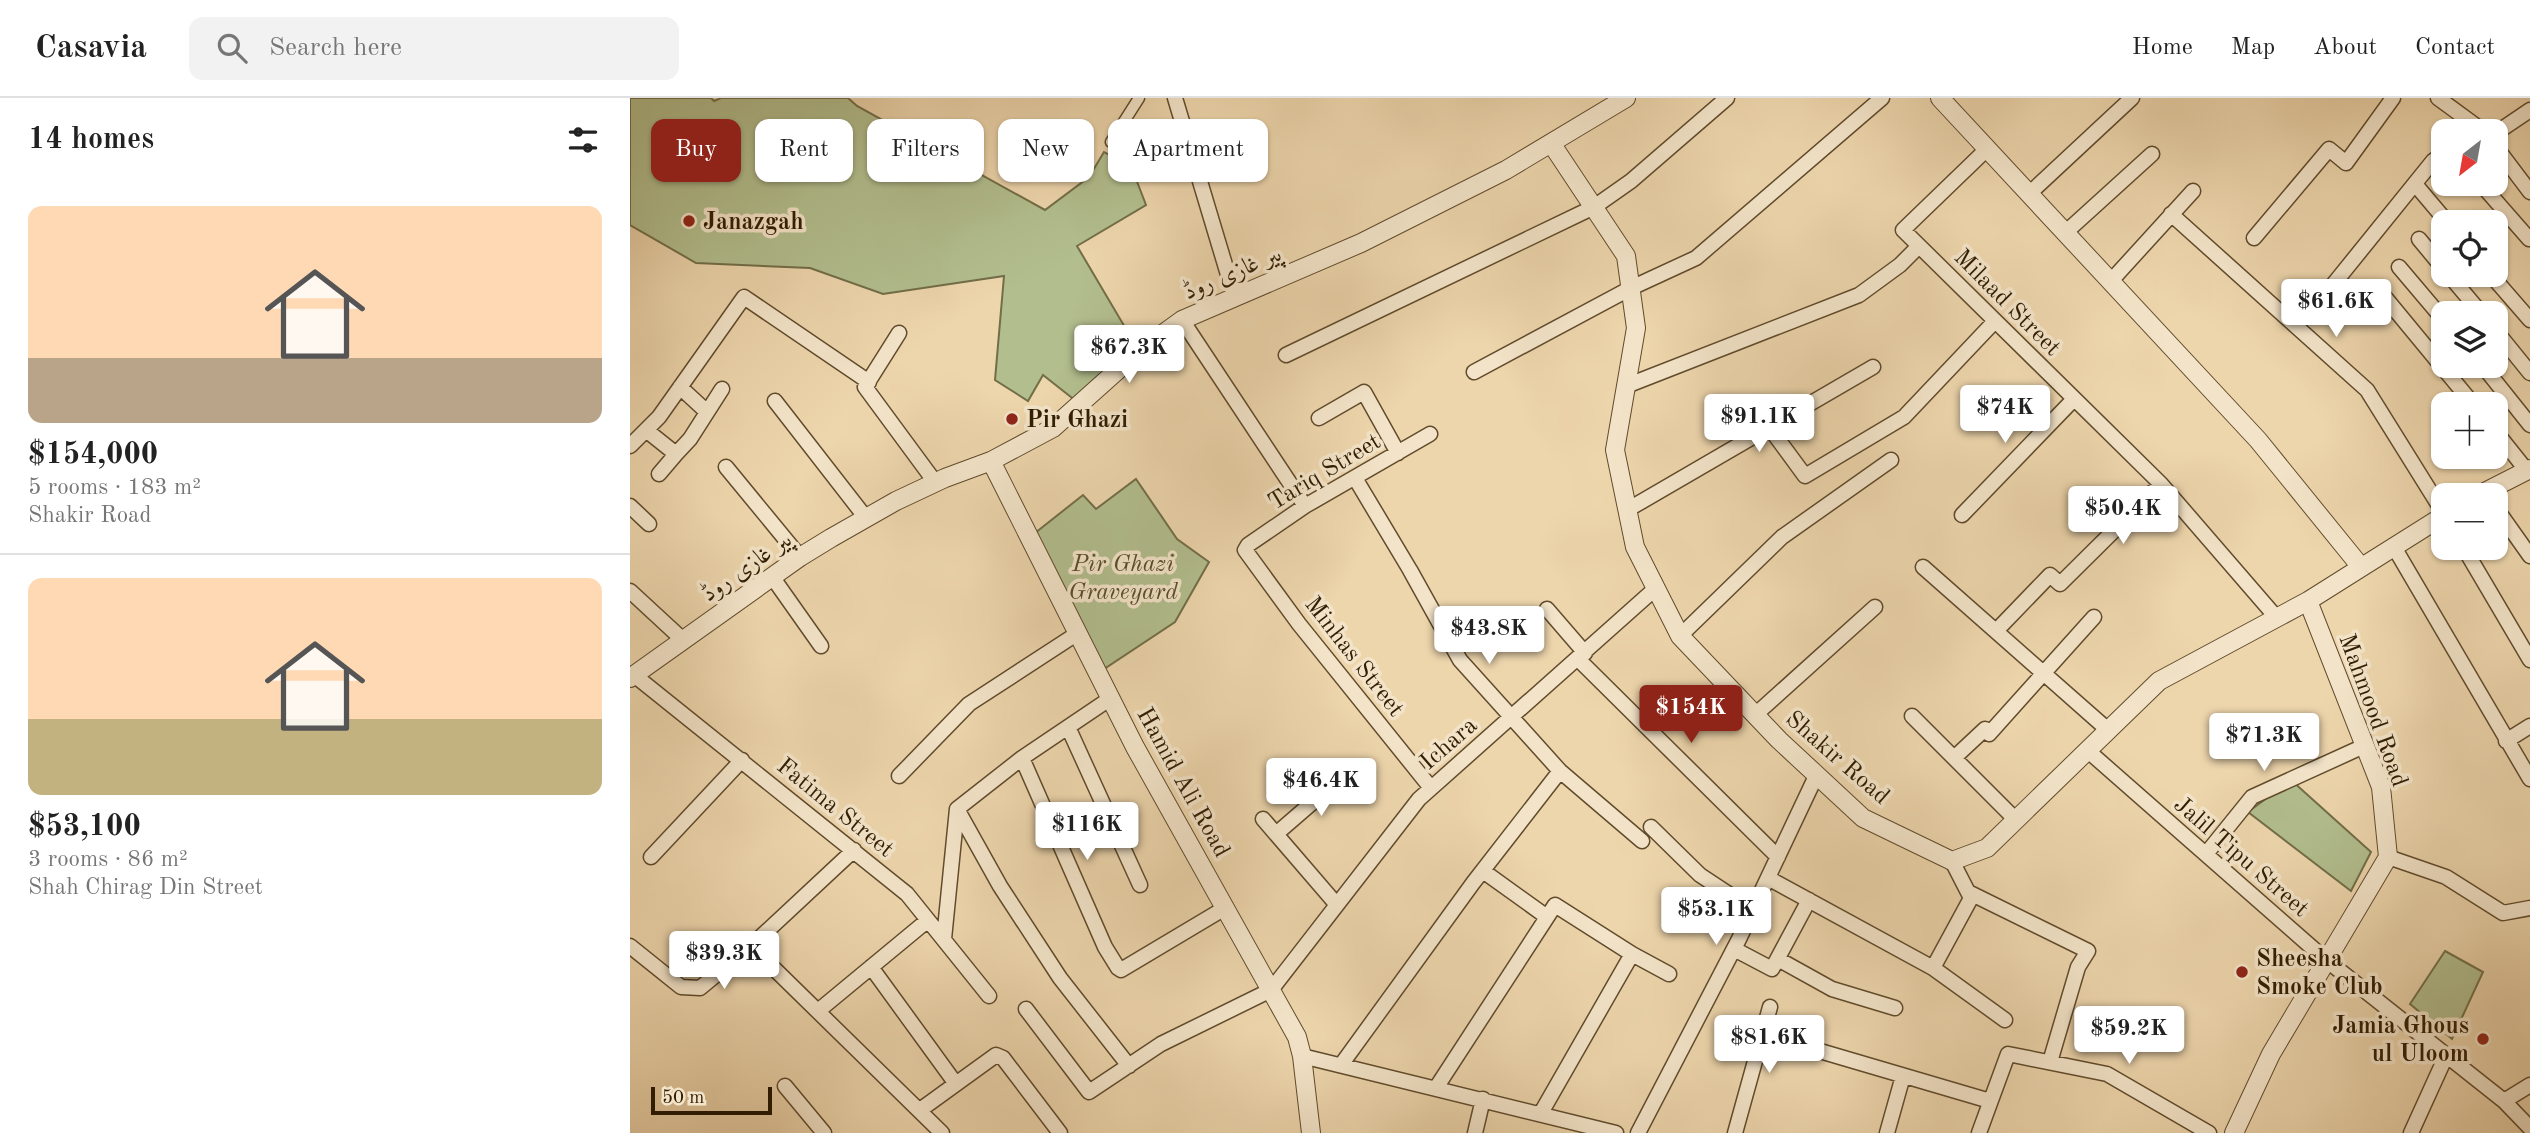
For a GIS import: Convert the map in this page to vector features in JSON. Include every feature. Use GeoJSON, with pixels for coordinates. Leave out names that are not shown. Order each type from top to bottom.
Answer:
{"type":"FeatureCollection","features":[{"type":"Feature","properties":{"kind":"street"},"geometry":{"type":"LineString","coordinates":[[1126,119],[1139,98]]}},
{"type":"Feature","properties":{"kind":"street"},"geometry":{"type":"LineString","coordinates":[[1175,98],[1235,298]]}},
{"type":"Feature","properties":{"kind":"street","name":"پیر غازی روڈ"},"geometry":{"type":"LineString","coordinates":[[632,676],[800,557],[866,518],[935,482],[991,461],[1053,428],[1139,351],[1182,320],[1361,243],[1506,170],[1626,98]]}},
{"type":"Feature","properties":{"kind":"street"},"geometry":{"type":"LineString","coordinates":[[1286,355],[1594,207],[1631,181],[1727,98]]}},
{"type":"Feature","properties":{"kind":"street"},"geometry":{"type":"LineString","coordinates":[[1474,372],[1631,288],[1696,258],[1882,98]]}},
{"type":"Feature","properties":{"kind":"street"},"geometry":{"type":"LineString","coordinates":[[2030,193],[2132,98]]}},
{"type":"Feature","properties":{"kind":"street"},"geometry":{"type":"LineString","coordinates":[[2254,237],[2329,149],[2346,163],[2393,98]]}},
{"type":"Feature","properties":{"kind":"street"},"geometry":{"type":"LineString","coordinates":[[2438,98],[2465,119]]}},
{"type":"Feature","properties":{"kind":"street"},"geometry":{"type":"LineString","coordinates":[[1948,100],[2110,282],[2258,440],[2361,567]]}},
{"type":"Feature","properties":{"kind":"street"},"geometry":{"type":"LineString","coordinates":[[2508,125],[2530,110]]}},
{"type":"Feature","properties":{"kind":"street","name":"Shakir Road"},"geometry":{"type":"LineString","coordinates":[[1551,143],[1626,256],[1636,328],[1615,450],[1635,547],[1680,636],[1816,776],[1863,818],[1952,861]]}},
{"type":"Feature","properties":{"kind":"street","name":"Milaad Street"},"geometry":{"type":"LineString","coordinates":[[1988,148],[1903,230],[2161,484],[2276,617]]}},
{"type":"Feature","properties":{"kind":"street"},"geometry":{"type":"LineString","coordinates":[[2066,232],[2152,154]]}},
{"type":"Feature","properties":{"kind":"street"},"geometry":{"type":"LineString","coordinates":[[2328,291],[2431,162]]}},
{"type":"Feature","properties":{"kind":"street"},"geometry":{"type":"LineString","coordinates":[[2508,163],[2529,190]]}},
{"type":"Feature","properties":{"kind":"street"},"geometry":{"type":"LineString","coordinates":[[2415,184],[2437,210]]}},
{"type":"Feature","properties":{"kind":"street"},"geometry":{"type":"LineString","coordinates":[[2110,282],[2193,191]]}},
{"type":"Feature","properties":{"kind":"street"},"geometry":{"type":"LineString","coordinates":[[2491,196],[2529,239]]}},
{"type":"Feature","properties":{"kind":"street"},"geometry":{"type":"LineString","coordinates":[[2171,214],[2367,390],[2431,494]]}},
{"type":"Feature","properties":{"kind":"street"},"geometry":{"type":"LineString","coordinates":[[2419,239],[2431,254]]}},
{"type":"Feature","properties":{"kind":"street"},"geometry":{"type":"LineString","coordinates":[[1626,386],[1859,295],[1919,246]]}},
{"type":"Feature","properties":{"kind":"street"},"geometry":{"type":"LineString","coordinates":[[2399,267],[2431,305]]}},
{"type":"Feature","properties":{"kind":"street"},"geometry":{"type":"LineString","coordinates":[[2459,287],[2471,301]]}},
{"type":"Feature","properties":{"kind":"street"},"geometry":{"type":"LineString","coordinates":[[2501,287],[2530,320]]}},
{"type":"Feature","properties":{"kind":"street"},"geometry":{"type":"LineString","coordinates":[[2378,289],[2463,392]]}},
{"type":"Feature","properties":{"kind":"street"},"geometry":{"type":"LineString","coordinates":[[630,446],[680,387],[744,297],[869,382]]}},
{"type":"Feature","properties":{"kind":"street"},"geometry":{"type":"LineString","coordinates":[[1182,320],[1305,506]]}},
{"type":"Feature","properties":{"kind":"street"},"geometry":{"type":"LineString","coordinates":[[1769,427],[1805,476],[1904,417],[1995,321]]}},
{"type":"Feature","properties":{"kind":"street"},"geometry":{"type":"LineString","coordinates":[[899,333],[865,387],[935,482]]}},
{"type":"Feature","properties":{"kind":"street"},"geometry":{"type":"LineString","coordinates":[[2508,346],[2530,373]]}},
{"type":"Feature","properties":{"kind":"street"},"geometry":{"type":"LineString","coordinates":[[1627,510],[1873,367]]}},
{"type":"Feature","properties":{"kind":"street"},"geometry":{"type":"LineString","coordinates":[[2493,378],[2530,425]]}},
{"type":"Feature","properties":{"kind":"street"},"geometry":{"type":"LineString","coordinates":[[680,387],[708,412]]}},
{"type":"Feature","properties":{"kind":"street"},"geometry":{"type":"LineString","coordinates":[[659,474],[690,439],[722,389]]}},
{"type":"Feature","properties":{"kind":"street"},"geometry":{"type":"LineString","coordinates":[[1319,418],[1364,392],[1398,453]]}},
{"type":"Feature","properties":{"kind":"street"},"geometry":{"type":"LineString","coordinates":[[1962,515],[2074,399]]}},
{"type":"Feature","properties":{"kind":"street"},"geometry":{"type":"LineString","coordinates":[[775,401],[866,518]]}},
{"type":"Feature","properties":{"kind":"street"},"geometry":{"type":"LineString","coordinates":[[646,430],[676,454]]}},
{"type":"Feature","properties":{"kind":"street","name":"Tariq Street"},"geometry":{"type":"LineString","coordinates":[[1245,550],[1248,545],[1305,506],[1430,434]]}},
{"type":"Feature","properties":{"kind":"street"},"geometry":{"type":"LineString","coordinates":[[2504,483],[2528,470],[2508,446]]}},
{"type":"Feature","properties":{"kind":"street"},"geometry":{"type":"LineString","coordinates":[[1680,636],[1782,537],[1891,460]]}},
{"type":"Feature","properties":{"kind":"street","name":"Hamid Ali Road"},"geometry":{"type":"LineString","coordinates":[[991,461],[1135,747],[1297,1037],[1302,1056],[1311,1133]]}},
{"type":"Feature","properties":{"kind":"street"},"geometry":{"type":"LineString","coordinates":[[726,467],[800,557]]}},
{"type":"Feature","properties":{"kind":"street"},"geometry":{"type":"LineString","coordinates":[[1355,478],[1460,660],[1560,771],[1642,841]]}},
{"type":"Feature","properties":{"kind":"street"},"geometry":{"type":"LineString","coordinates":[[1996,631],[2050,575],[2060,584],[2161,484]]}},
{"type":"Feature","properties":{"kind":"street"},"geometry":{"type":"LineString","coordinates":[[630,506],[649,524]]}},
{"type":"Feature","properties":{"kind":"street"},"geometry":{"type":"LineString","coordinates":[[1933,968],[1971,898],[1952,861],[1987,848],[2159,681],[2308,601],[2431,522]]}},
{"type":"Feature","properties":{"kind":"street"},"geometry":{"type":"LineString","coordinates":[[2508,525],[2530,556]]}},
{"type":"Feature","properties":{"kind":"street"},"geometry":{"type":"LineString","coordinates":[[2394,547],[2530,779]]}},
{"type":"Feature","properties":{"kind":"street","name":"Minhas Street"},"geometry":{"type":"LineString","coordinates":[[1245,550],[1307,634],[1431,788]]}},
{"type":"Feature","properties":{"kind":"street"},"geometry":{"type":"LineString","coordinates":[[2471,560],[2530,660]]}},
{"type":"Feature","properties":{"kind":"street"},"geometry":{"type":"LineString","coordinates":[[1923,567],[2108,730]]}},
{"type":"Feature","properties":{"kind":"street"},"geometry":{"type":"LineString","coordinates":[[773,578],[821,646]]}},
{"type":"Feature","properties":{"kind":"street","name":"Ichara"},"geometry":{"type":"LineString","coordinates":[[1271,990],[1419,799],[1656,588]]}},
{"type":"Feature","properties":{"kind":"street"},"geometry":{"type":"LineString","coordinates":[[630,591],[682,639]]}},
{"type":"Feature","properties":{"kind":"street","name":"Mahmood Road"},"geometry":{"type":"LineString","coordinates":[[2308,601],[2381,788],[2388,857]]}},
{"type":"Feature","properties":{"kind":"street"},"geometry":{"type":"LineString","coordinates":[[1755,715],[1875,607]]}},
{"type":"Feature","properties":{"kind":"street"},"geometry":{"type":"LineString","coordinates":[[1547,609],[1582,656],[1778,857]]}},
{"type":"Feature","properties":{"kind":"street"},"geometry":{"type":"LineString","coordinates":[[1954,758],[1985,729],[1989,734],[2094,617]]}},
{"type":"Feature","properties":{"kind":"street"},"geometry":{"type":"LineString","coordinates":[[899,776],[969,704],[1079,633]]}},
{"type":"Feature","properties":{"kind":"street","name":"Fatima Street"},"geometry":{"type":"LineString","coordinates":[[632,676],[742,760],[907,894],[989,996]]}},
{"type":"Feature","properties":{"kind":"street"},"geometry":{"type":"LineString","coordinates":[[944,939],[957,809],[1021,758],[1111,698]]}},
{"type":"Feature","properties":{"kind":"street"},"geometry":{"type":"LineString","coordinates":[[1912,716],[2016,820]]}},
{"type":"Feature","properties":{"kind":"street"},"geometry":{"type":"LineString","coordinates":[[2506,741],[2530,726]]}},
{"type":"Feature","properties":{"kind":"street"},"geometry":{"type":"LineString","coordinates":[[1068,727],[1140,885]]}},
{"type":"Feature","properties":{"kind":"street"},"geometry":{"type":"LineString","coordinates":[[2206,854],[2252,797],[2364,746]]}},
{"type":"Feature","properties":{"kind":"street","name":"Jalil Tipu Street"},"geometry":{"type":"LineString","coordinates":[[2087,750],[2325,959],[2504,1101],[2530,1128]]}},
{"type":"Feature","properties":{"kind":"street"},"geometry":{"type":"LineString","coordinates":[[1021,758],[1105,947],[1119,970],[1225,908]]}},
{"type":"Feature","properties":{"kind":"street"},"geometry":{"type":"LineString","coordinates":[[651,856],[742,760]]}},
{"type":"Feature","properties":{"kind":"street"},"geometry":{"type":"LineString","coordinates":[[1341,1065],[1560,771]]}},
{"type":"Feature","properties":{"kind":"street"},"geometry":{"type":"LineString","coordinates":[[1276,834],[1343,776]]}},
{"type":"Feature","properties":{"kind":"street"},"geometry":{"type":"LineString","coordinates":[[1637,1133],[1734,949],[1816,776]]}},
{"type":"Feature","properties":{"kind":"street"},"geometry":{"type":"LineString","coordinates":[[957,809],[1000,887],[1060,978],[1129,1066]]}},
{"type":"Feature","properties":{"kind":"street"},"geometry":{"type":"LineString","coordinates":[[1263,819],[1337,905]]}},
{"type":"Feature","properties":{"kind":"street"},"geometry":{"type":"LineString","coordinates":[[1651,827],[1700,875],[1753,910]]}},
{"type":"Feature","properties":{"kind":"street"},"geometry":{"type":"LineString","coordinates":[[630,965],[635,950],[681,987],[700,988],[751,946],[854,850]]}},
{"type":"Feature","properties":{"kind":"street"},"geometry":{"type":"LineString","coordinates":[[2234,1133],[2271,1054],[2388,857],[2446,877],[2503,913],[2530,908]]}},
{"type":"Feature","properties":{"kind":"street"},"geometry":{"type":"LineString","coordinates":[[1483,871],[1547,917]]}},
{"type":"Feature","properties":{"kind":"street"},"geometry":{"type":"LineString","coordinates":[[1768,878],[1933,968],[2005,1020]]}},
{"type":"Feature","properties":{"kind":"street"},"geometry":{"type":"LineString","coordinates":[[1968,892],[2088,951],[2078,967],[2050,1062]]}},
{"type":"Feature","properties":{"kind":"street"},"geometry":{"type":"LineString","coordinates":[[1734,949],[1772,969],[1809,900]]}},
{"type":"Feature","properties":{"kind":"street"},"geometry":{"type":"LineString","coordinates":[[1436,1088],[1555,905],[1669,974]]}},
{"type":"Feature","properties":{"kind":"street"},"geometry":{"type":"LineString","coordinates":[[818,1011],[928,920]]}},
{"type":"Feature","properties":{"kind":"street"},"geometry":{"type":"LineString","coordinates":[[751,946],[939,1130]]}},
{"type":"Feature","properties":{"kind":"street"},"geometry":{"type":"LineString","coordinates":[[1541,1114],[1632,954]]}},
{"type":"Feature","properties":{"kind":"street"},"geometry":{"type":"LineString","coordinates":[[1778,959],[1832,989],[1895,1008]]}},
{"type":"Feature","properties":{"kind":"street"},"geometry":{"type":"LineString","coordinates":[[871,967],[956,1084]]}},
{"type":"Feature","properties":{"kind":"street"},"geometry":{"type":"LineString","coordinates":[[1026,1009],[1089,1092],[1161,1044],[1271,990]]}},
{"type":"Feature","properties":{"kind":"street"},"geometry":{"type":"LineString","coordinates":[[1735,1133],[1770,1007]]}},
{"type":"Feature","properties":{"kind":"street"},"geometry":{"type":"LineString","coordinates":[[1796,1044],[1990,1101]]}},
{"type":"Feature","properties":{"kind":"street"},"geometry":{"type":"LineString","coordinates":[[1979,1133],[2008,1054],[2106,1074],[2209,1133]]}},
{"type":"Feature","properties":{"kind":"street"},"geometry":{"type":"LineString","coordinates":[[920,1110],[996,1055],[1003,1058],[1060,1133]]}},
{"type":"Feature","properties":{"kind":"street"},"geometry":{"type":"LineString","coordinates":[[1302,1056],[1541,1114],[1579,1128],[1616,1133]]}},
{"type":"Feature","properties":{"kind":"street"},"geometry":{"type":"LineString","coordinates":[[2411,1133],[2446,1056]]}},
{"type":"Feature","properties":{"kind":"street"},"geometry":{"type":"LineString","coordinates":[[1887,1133],[1903,1076]]}},
{"type":"Feature","properties":{"kind":"street"},"geometry":{"type":"LineString","coordinates":[[2504,1101],[2530,1085]]}},
{"type":"Feature","properties":{"kind":"street"},"geometry":{"type":"LineString","coordinates":[[786,1086],[824,1133]]}},
{"type":"Feature","properties":{"kind":"street"},"geometry":{"type":"LineString","coordinates":[[1475,1133],[1483,1099]]}},
{"type":"Feature","properties":{"kind":"green space"},"geometry":{"type":"Polygon","coordinates":[[[630,98],[711,98],[714,101],[721,98],[848,98],[880,119],[867,119],[867,182],[984,182],[984,176],[1045,210],[1082,182],[1094,182],[1094,169],[1104,152],[1108,154],[1108,182],[1137,182],[1146,205],[1077,246],[1139,351],[1081,405],[1043,375],[1028,401],[995,380],[1004,276],[883,294],[810,268],[696,263],[630,225],[630,98]]]}},
{"type":"Feature","properties":{"kind":"green space","name":"Pir Ghazi Graveyard"},"geometry":{"type":"Polygon","coordinates":[[[1136,479],[1177,539],[1209,562],[1175,622],[1098,673],[1030,537],[1083,495],[1096,509],[1136,479]]]}},
{"type":"Feature","properties":{"kind":"green space"},"geometry":{"type":"Polygon","coordinates":[[[2291,780],[2371,852],[2351,891],[2248,812],[2291,780]]]}},
{"type":"Feature","properties":{"kind":"green space"},"geometry":{"type":"Polygon","coordinates":[[[2445,951],[2483,972],[2452,1039],[2410,1004],[2445,951]]]}},
{"type":"Feature","properties":{"kind":"place","name":"Janazgah"},"geometry":{"type":"Point","coordinates":[689,221]}},
{"type":"Feature","properties":{"kind":"place","name":"Pir Ghazi"},"geometry":{"type":"Point","coordinates":[1012,419]}},
{"type":"Feature","properties":{"kind":"place","name":"Sheesha Smoke Club"},"geometry":{"type":"Point","coordinates":[2242,972]}},
{"type":"Feature","properties":{"kind":"place","name":"Jamia Ghous ul Uloom"},"geometry":{"type":"Point","coordinates":[2483,1039]}}]}
